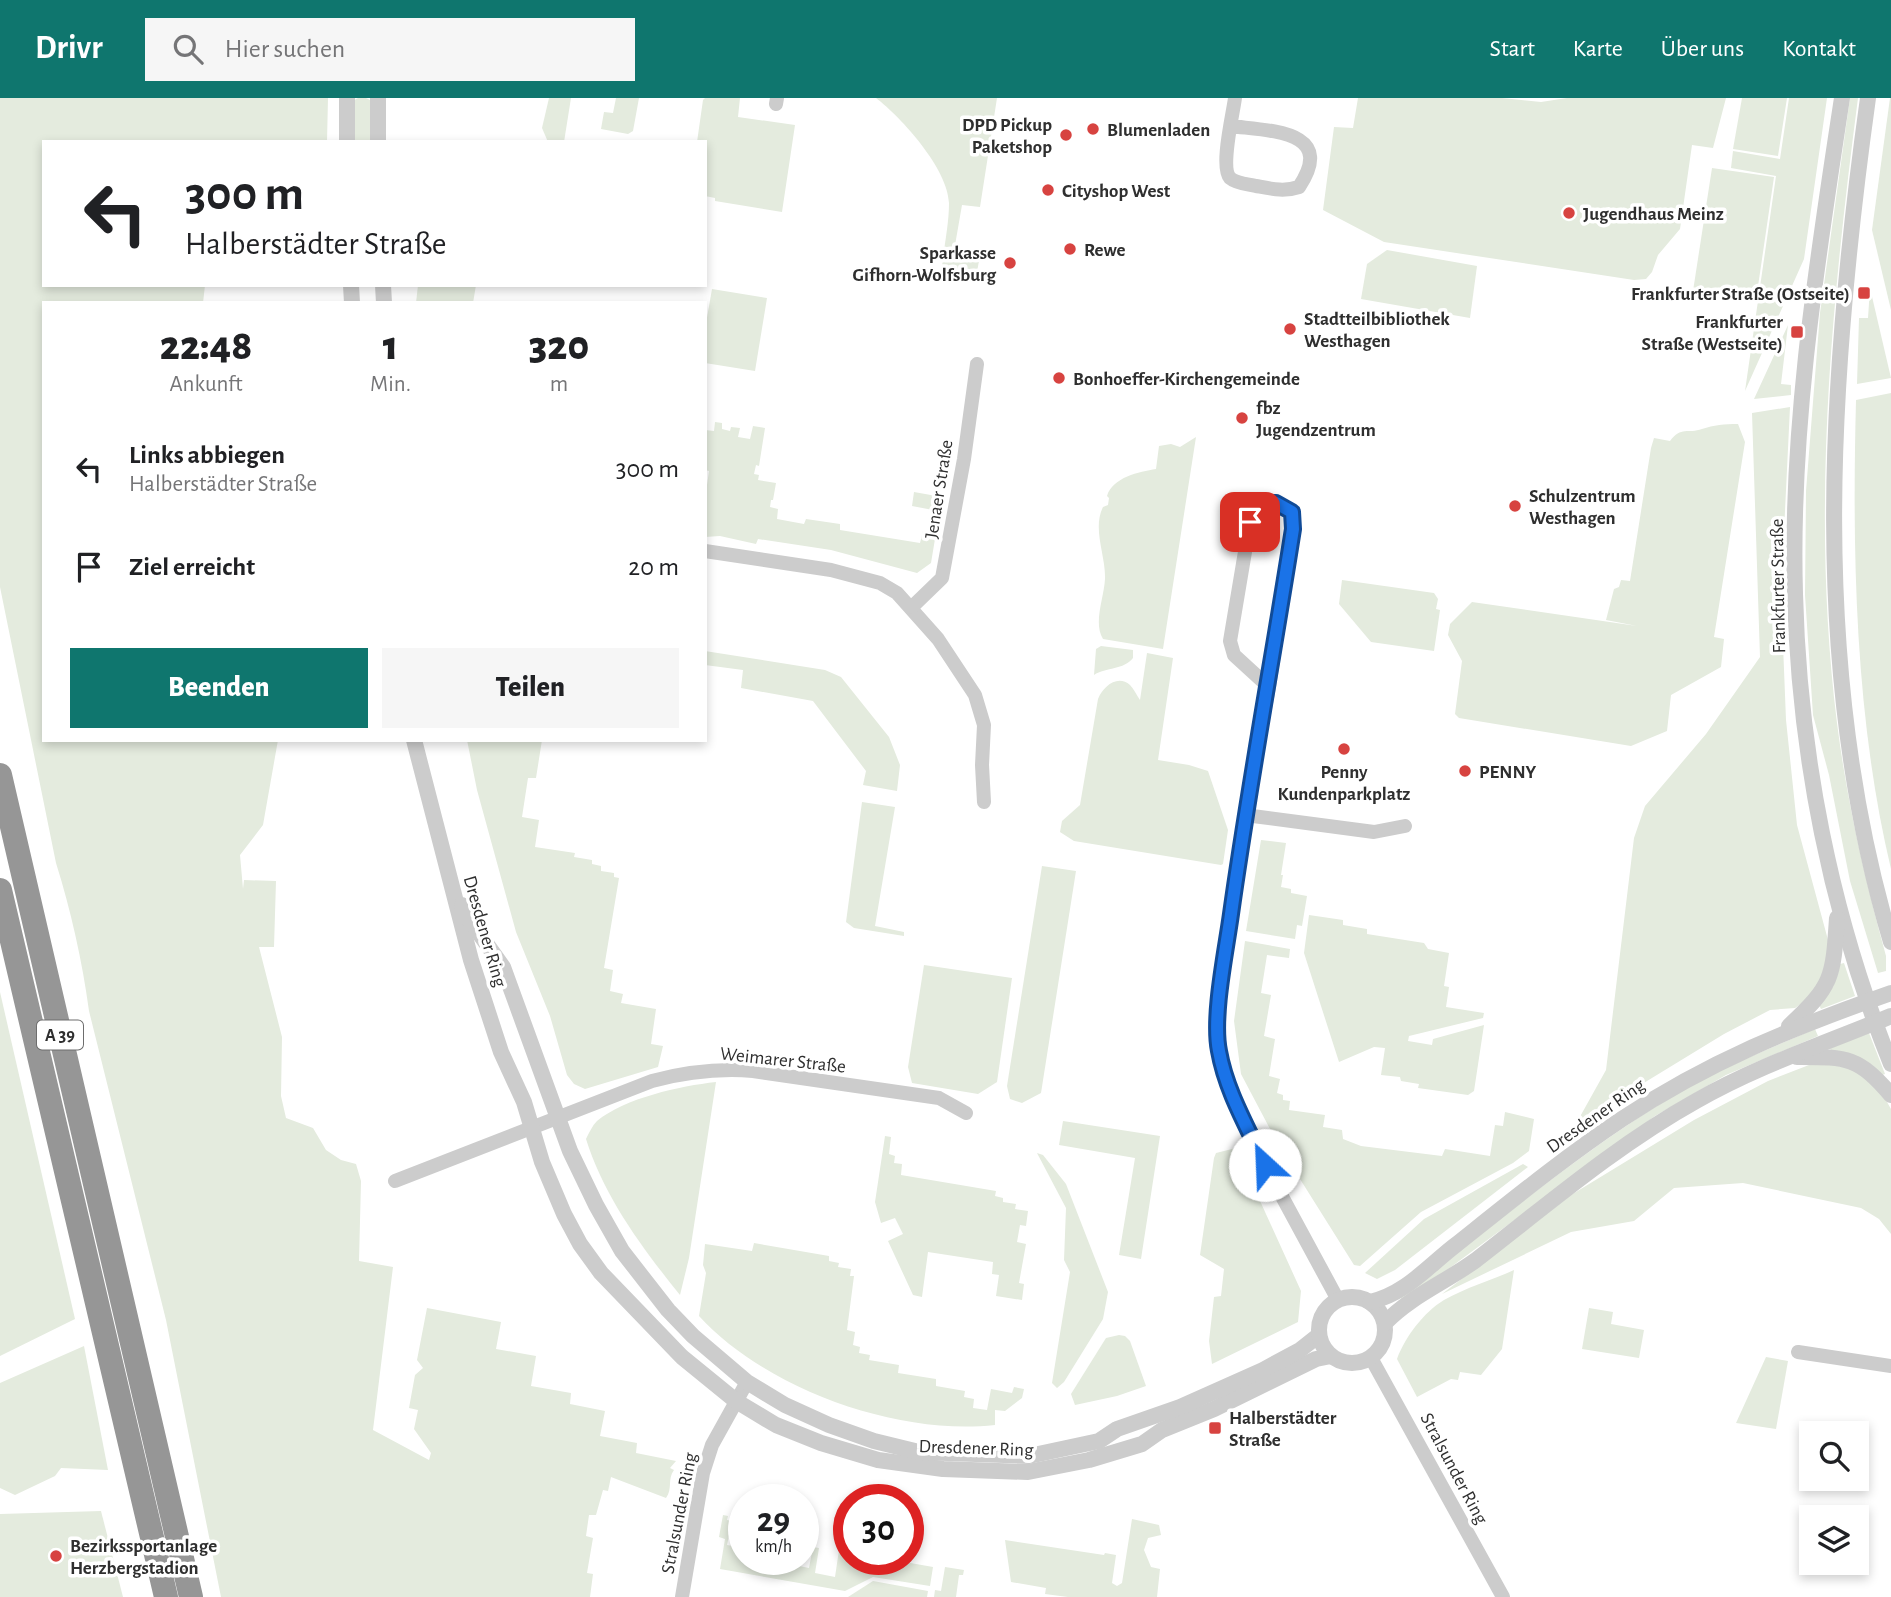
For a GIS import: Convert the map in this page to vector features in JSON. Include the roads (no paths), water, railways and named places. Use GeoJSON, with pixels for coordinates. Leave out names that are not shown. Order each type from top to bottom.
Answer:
{"type":"FeatureCollection","features":[{"type":"Feature","properties":{"kind":"highway","name":"A 39"},"geometry":{"type":"LineString","coordinates":[[0,775],[191,1597]]}},
{"type":"Feature","properties":{"kind":"highway","name":"A 39"},"geometry":{"type":"LineString","coordinates":[[0,890],[166,1597]]}},
{"type":"Feature","properties":{"kind":"street"},"geometry":{"type":"LineString","coordinates":[[347,98],[347,140]]}},
{"type":"Feature","properties":{"kind":"street"},"geometry":{"type":"LineString","coordinates":[[378,98],[378,140]]}},
{"type":"Feature","properties":{"kind":"street"},"geometry":{"type":"LineString","coordinates":[[1231,126],[1296,137],[1306,144],[1310,156],[1309,167],[1299,187],[1276,190],[1237,182],[1229,177],[1225,168],[1231,126],[1235,98]]}},
{"type":"Feature","properties":{"kind":"street","name":"Frankfurter Straße"},"geometry":{"type":"LineString","coordinates":[[1842,98],[1809,333],[1802,409],[1795,594],[1804,722],[1821,823],[1838,905],[1867,1001],[1891,1064]]}},
{"type":"Feature","properties":{"kind":"street"},"geometry":{"type":"LineString","coordinates":[[1868,98],[1844,292],[1833,499],[1836,595],[1849,750],[1879,901],[1891,942]]}},
{"type":"Feature","properties":{"kind":"street","name":"Jenaer Straße"},"geometry":{"type":"LineString","coordinates":[[912,607],[942,578],[964,459],[977,364]]}},
{"type":"Feature","properties":{"kind":"street"},"geometry":{"type":"LineString","coordinates":[[1269,687],[1234,655],[1230,641],[1250,522],[1261,505],[1276,503],[1292,512],[1293,529],[1269,687],[1245,815],[1220,996],[1218,1049],[1229,1087],[1265,1165],[1338,1300],[1331,1304],[1321,1318],[1321,1343],[1331,1356]]}},
{"type":"Feature","properties":{"kind":"street"},"geometry":{"type":"LineString","coordinates":[[707,551],[858,576],[880,583],[897,593],[938,639],[975,695],[984,725],[984,802]]}},
{"type":"Feature","properties":{"kind":"street","name":"Dresdener Ring"},"geometry":{"type":"LineString","coordinates":[[415,742],[471,960],[497,1042],[524,1102],[542,1162],[565,1214],[580,1244],[601,1273],[682,1357],[736,1401],[787,1429],[839,1450],[868,1458],[919,1467],[1028,1472],[1089,1460],[1142,1444],[1163,1430],[1214,1409],[1316,1360],[1331,1356],[1351,1363],[1371,1358]]}},
{"type":"Feature","properties":{"kind":"street","name":"Dresdener Ring"},"geometry":{"type":"LineString","coordinates":[[422,742],[462,906],[508,977],[558,1119],[596,1205],[639,1275],[693,1336],[747,1382],[796,1410],[884,1444],[919,1452],[1029,1456],[1100,1441],[1117,1429],[1180,1407],[1264,1370],[1300,1350],[1319,1335]]}},
{"type":"Feature","properties":{"kind":"street"},"geometry":{"type":"LineString","coordinates":[[1245,815],[1374,832],[1405,826]]}},
{"type":"Feature","properties":{"kind":"street"},"geometry":{"type":"LineString","coordinates":[[1879,901],[1891,914]]}},
{"type":"Feature","properties":{"kind":"street"},"geometry":{"type":"LineString","coordinates":[[1780,1034],[1816,1001],[1832,973],[1838,905]]}},
{"type":"Feature","properties":{"kind":"street","name":"Dresdener Ring"},"geometry":{"type":"LineString","coordinates":[[1338,1300],[1354,1297],[1370,1302],[1393,1295],[1422,1275],[1444,1253],[1622,1119],[1705,1068],[1780,1034],[1891,993]]}},
{"type":"Feature","properties":{"kind":"street"},"geometry":{"type":"LineString","coordinates":[[1385,1323],[1401,1308],[1459,1272],[1576,1182],[1660,1123],[1730,1083],[1891,1016]]}},
{"type":"Feature","properties":{"kind":"street"},"geometry":{"type":"LineString","coordinates":[[1787,1058],[1830,1057],[1860,1064],[1875,1075],[1891,1095]]}},
{"type":"Feature","properties":{"kind":"street","name":"Weimarer Straße"},"geometry":{"type":"LineString","coordinates":[[558,1119],[652,1081],[690,1072],[727,1069],[939,1098],[966,1114]]}},
{"type":"Feature","properties":{"kind":"street"},"geometry":{"type":"LineString","coordinates":[[395,1181],[558,1119]]}},
{"type":"Feature","properties":{"kind":"street"},"geometry":{"type":"LineString","coordinates":[[1370,1302],[1377,1308],[1385,1323],[1383,1343],[1371,1358]]}},
{"type":"Feature","properties":{"kind":"street"},"geometry":{"type":"LineString","coordinates":[[1798,1352],[1891,1366]]}},
{"type":"Feature","properties":{"kind":"street","name":"Stralsunder Ring"},"geometry":{"type":"LineString","coordinates":[[1371,1358],[1503,1597]]}},
{"type":"Feature","properties":{"kind":"street"},"geometry":{"type":"LineString","coordinates":[[736,1401],[747,1382]]}},
{"type":"Feature","properties":{"kind":"street","name":"Stralsunder Ring"},"geometry":{"type":"LineString","coordinates":[[682,1597],[703,1473],[712,1446],[736,1401]]}},
{"type":"Feature","properties":{"kind":"place","name":"Blumenladen"},"geometry":{"type":"Point","coordinates":[1093,129]}},
{"type":"Feature","properties":{"kind":"place","name":"DPD Pickup Paketshop"},"geometry":{"type":"Point","coordinates":[1066,135]}},
{"type":"Feature","properties":{"kind":"place","name":"Cityshop West"},"geometry":{"type":"Point","coordinates":[1048,190]}},
{"type":"Feature","properties":{"kind":"place","name":"Jugendhaus Meinz"},"geometry":{"type":"Point","coordinates":[1569,213]}},
{"type":"Feature","properties":{"kind":"place","name":"Rewe"},"geometry":{"type":"Point","coordinates":[1070,249]}},
{"type":"Feature","properties":{"kind":"place","name":"Sparkasse Gifhorn-Wolfsburg"},"geometry":{"type":"Point","coordinates":[1010,263]}},
{"type":"Feature","properties":{"kind":"place","name":"Frankfurter Straße (Ostseite)"},"geometry":{"type":"Point","coordinates":[1864,293]}},
{"type":"Feature","properties":{"kind":"place","name":"Stadtteilbibliothek Westhagen"},"geometry":{"type":"Point","coordinates":[1290,329]}},
{"type":"Feature","properties":{"kind":"place","name":"Frankfurter Straße (Westseite)"},"geometry":{"type":"Point","coordinates":[1797,332]}},
{"type":"Feature","properties":{"kind":"place","name":"Bonhoeffer-Kirchengemeinde"},"geometry":{"type":"Point","coordinates":[1059,378]}},
{"type":"Feature","properties":{"kind":"place","name":"fbz Jugendzentrum"},"geometry":{"type":"Point","coordinates":[1242,418]}},
{"type":"Feature","properties":{"kind":"place","name":"Schulzentrum Westhagen"},"geometry":{"type":"Point","coordinates":[1515,506]}},
{"type":"Feature","properties":{"kind":"place","name":"Penny Kundenparkplatz"},"geometry":{"type":"Point","coordinates":[1344,749]}},
{"type":"Feature","properties":{"kind":"place","name":"PENNY"},"geometry":{"type":"Point","coordinates":[1465,771]}},
{"type":"Feature","properties":{"kind":"place","name":"Halberstädter Straße"},"geometry":{"type":"Point","coordinates":[1215,1428]}},
{"type":"Feature","properties":{"kind":"place","name":"Bezirkssportanlage Herzbergstadion"},"geometry":{"type":"Point","coordinates":[56,1556]}}]}
